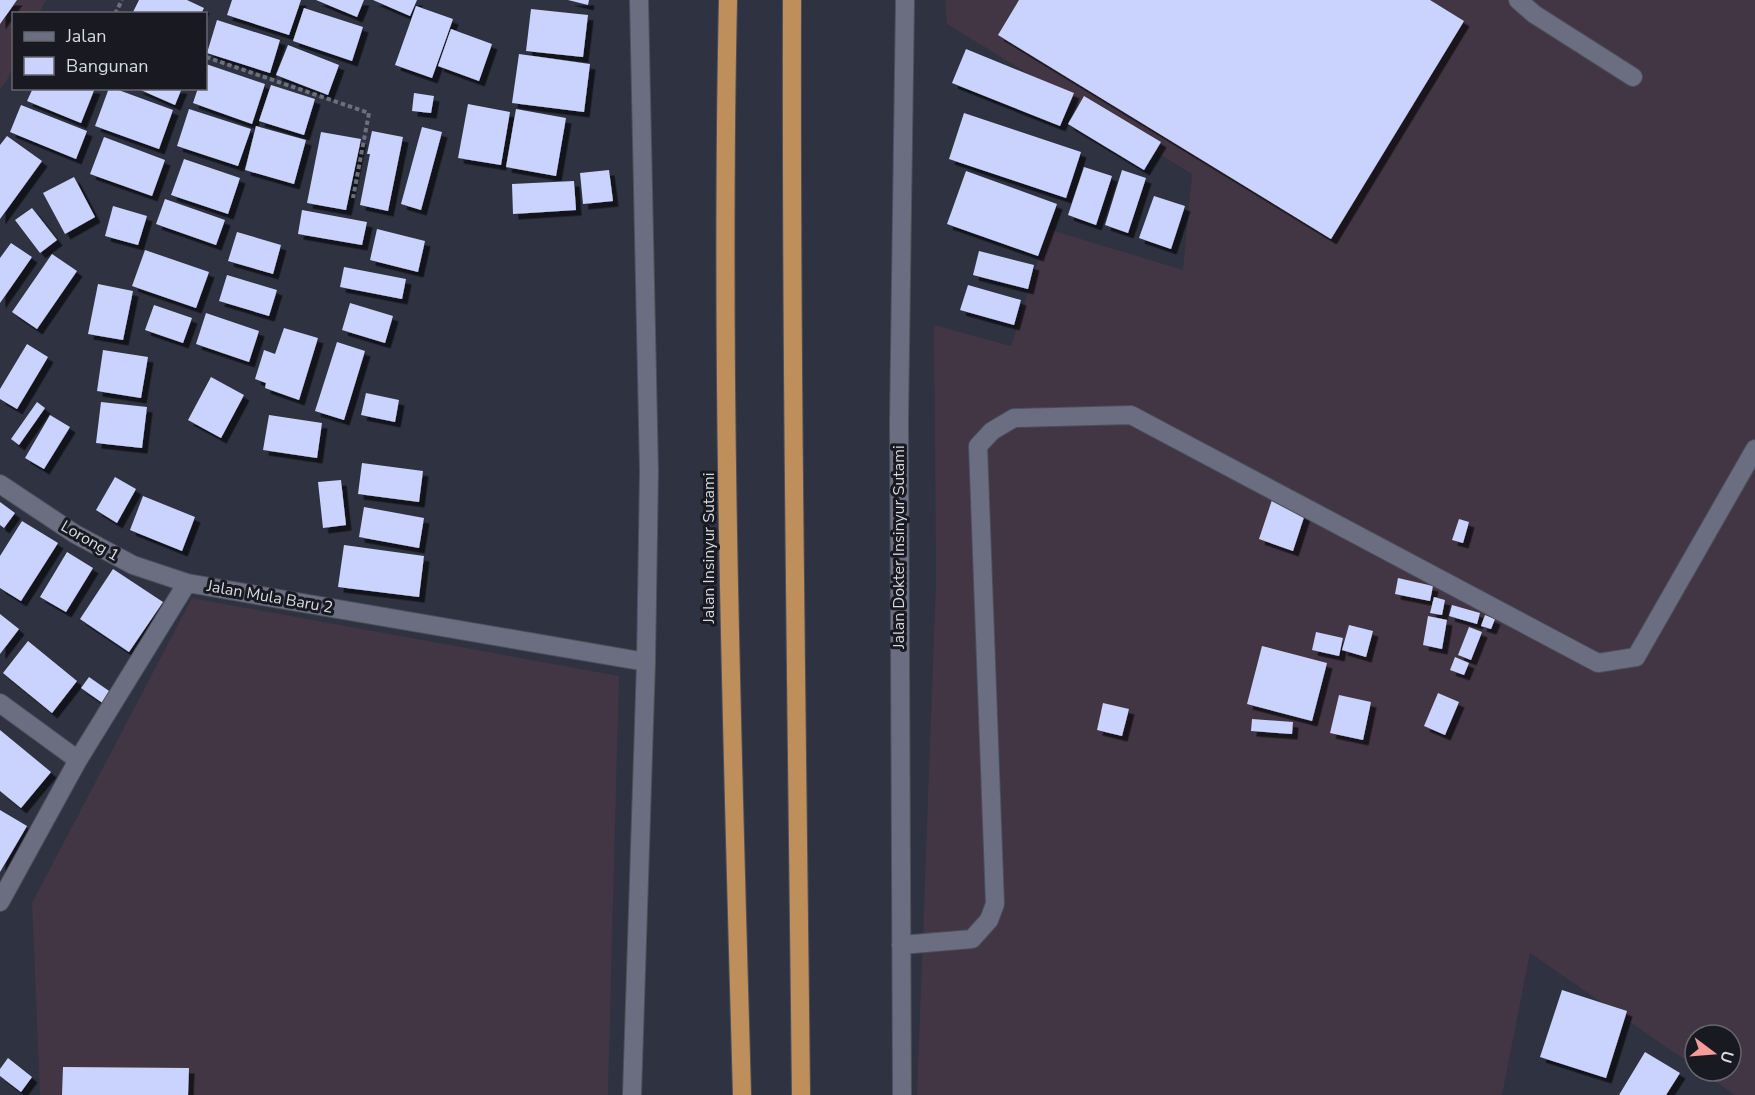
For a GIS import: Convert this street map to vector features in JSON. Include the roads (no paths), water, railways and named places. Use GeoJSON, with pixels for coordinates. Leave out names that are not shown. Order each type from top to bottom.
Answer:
{"type":"FeatureCollection","features":[{"type":"Feature","properties":{"kind":"highway","name":"Jalan Insinyur Sutami"},"geometry":{"type":"LineString","coordinates":[[728,0],[725,128],[729,609],[742,1095]]}},
{"type":"Feature","properties":{"kind":"highway"},"geometry":{"type":"LineString","coordinates":[[792,0],[791,170],[801,1095]]}},
{"type":"Feature","properties":{"kind":"street"},"geometry":{"type":"LineString","coordinates":[[632,1095],[646,662],[649,471],[639,0]]}},
{"type":"Feature","properties":{"kind":"street","name":"Jalan Dokter Insinyur Sutami"},"geometry":{"type":"LineString","coordinates":[[902,1095],[899,421],[905,0]]}},
{"type":"Feature","properties":{"kind":"street"},"geometry":{"type":"LineString","coordinates":[[1518,0],[1533,14],[1633,77]]}},
{"type":"Feature","properties":{"kind":"street"},"geometry":{"type":"LineString","coordinates":[[902,945],[972,939],[989,920],[995,904],[978,446],[992,431],[1014,418],[1131,415],[1598,663],[1636,657],[1755,449]]}},
{"type":"Feature","properties":{"kind":"street","name":"Lorong 1"},"geometry":{"type":"LineString","coordinates":[[0,484],[75,534],[133,565],[187,583]]}},
{"type":"Feature","properties":{"kind":"street","name":"Jalan Mula Baru 2"},"geometry":{"type":"LineString","coordinates":[[0,902],[78,760],[187,583],[646,662]]}},
{"type":"Feature","properties":{"kind":"street"},"geometry":{"type":"LineString","coordinates":[[0,704],[78,760]]}}]}
